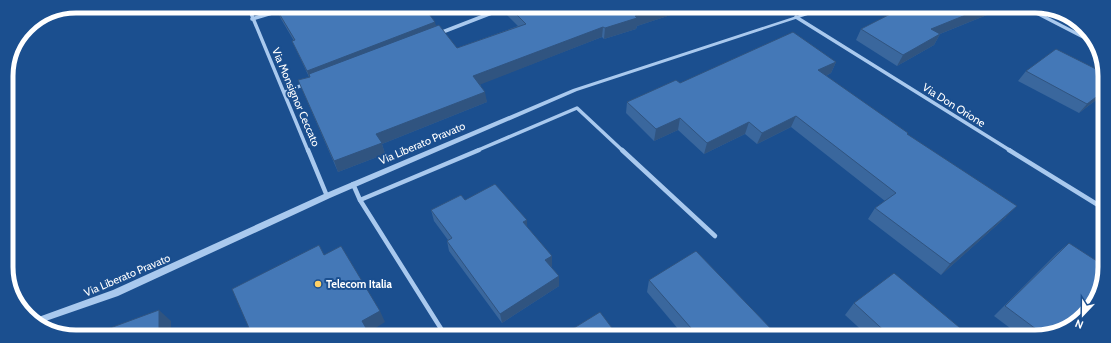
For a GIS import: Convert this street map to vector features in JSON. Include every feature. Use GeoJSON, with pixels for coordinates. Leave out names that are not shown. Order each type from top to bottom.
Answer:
{"type":"FeatureCollection","features":[{"type":"Feature","properties":{"kind":"street","name":"Via Monsignor Ceccato"},"geometry":{"type":"LineString","coordinates":[[250,13],[285,92],[327,196]]}},
{"type":"Feature","properties":{"kind":"street"},"geometry":{"type":"LineString","coordinates":[[252,19],[273,13]]}},
{"type":"Feature","properties":{"kind":"street"},"geometry":{"type":"LineString","coordinates":[[433,36],[492,13]]}},
{"type":"Feature","properties":{"kind":"street","name":"Via Liberato Pravato"},"geometry":{"type":"LineString","coordinates":[[41,319],[116,293],[353,184],[575,90],[807,13]]}},
{"type":"Feature","properties":{"kind":"street"},"geometry":{"type":"LineString","coordinates":[[1037,13],[1084,37]]}},
{"type":"Feature","properties":{"kind":"street","name":"Via Don Orione"},"geometry":{"type":"LineString","coordinates":[[796,16],[1098,205]]}},
{"type":"Feature","properties":{"kind":"street"},"geometry":{"type":"LineString","coordinates":[[285,92],[307,84]]}},
{"type":"Feature","properties":{"kind":"street"},"geometry":{"type":"LineString","coordinates":[[360,200],[577,108],[715,236]]}},
{"type":"Feature","properties":{"kind":"street"},"geometry":{"type":"LineString","coordinates":[[353,184],[360,200],[441,330]]}},
{"type":"Feature","properties":{"kind":"building"},"geometry":{"type":"Polygon","coordinates":[[[279,13],[428,13],[435,22],[307,71],[292,41],[295,40],[279,13]]]}},
{"type":"Feature","properties":{"kind":"building"},"geometry":{"type":"Polygon","coordinates":[[[515,13],[644,13],[635,16],[637,18],[605,28],[603,27],[473,76],[485,92],[376,134],[382,143],[334,161],[298,80],[310,77],[309,74],[439,25],[457,48],[526,24],[515,13]]]}},
{"type":"Feature","properties":{"kind":"building"},"geometry":{"type":"Polygon","coordinates":[[[892,13],[971,13],[931,29],[940,34],[903,55],[861,29],[892,13]]]}},
{"type":"Feature","properties":{"kind":"building"},"geometry":{"type":"Polygon","coordinates":[[[793,32],[836,62],[818,70],[908,133],[907,134],[1017,206],[950,264],[875,208],[896,193],[796,116],[762,133],[749,122],[707,143],[680,118],[656,129],[627,102],[676,80],[680,83],[793,32]]]}},
{"type":"Feature","properties":{"kind":"building"},"geometry":{"type":"Polygon","coordinates":[[[1056,49],[1097,70],[1098,96],[1087,104],[1026,71],[1056,49]]]}},
{"type":"Feature","properties":{"kind":"building"},"geometry":{"type":"Polygon","coordinates":[[[495,184],[527,220],[523,222],[552,256],[545,260],[559,276],[500,314],[447,241],[452,238],[431,210],[461,195],[465,200],[495,184]]]}},
{"type":"Feature","properties":{"kind":"building"},"geometry":{"type":"Polygon","coordinates":[[[1069,243],[1098,262],[1096,283],[1091,295],[1063,295],[1063,323],[1051,328],[1037,330],[1005,306],[1069,243]]]}},
{"type":"Feature","properties":{"kind":"building","name":"Telecom Italia"},"geometry":{"type":"Polygon","coordinates":[[[319,245],[324,255],[341,246],[380,311],[362,321],[367,330],[250,330],[232,289],[319,245]]]}},
{"type":"Feature","properties":{"kind":"building"},"geometry":{"type":"Polygon","coordinates":[[[696,251],[772,330],[693,330],[649,280],[696,251]]]}},
{"type":"Feature","properties":{"kind":"building"},"geometry":{"type":"Polygon","coordinates":[[[894,273],[963,330],[883,330],[854,303],[894,273]]]}},
{"type":"Feature","properties":{"kind":"building"},"geometry":{"type":"Polygon","coordinates":[[[159,310],[159,330],[105,330],[159,310]]]}},
{"type":"Feature","properties":{"kind":"building"},"geometry":{"type":"Polygon","coordinates":[[[600,312],[614,330],[571,330],[600,312]]]}},
{"type":"Feature","properties":{"kind":"place","name":"Telecom Italia"},"geometry":{"type":"Point","coordinates":[318,284]}}]}
